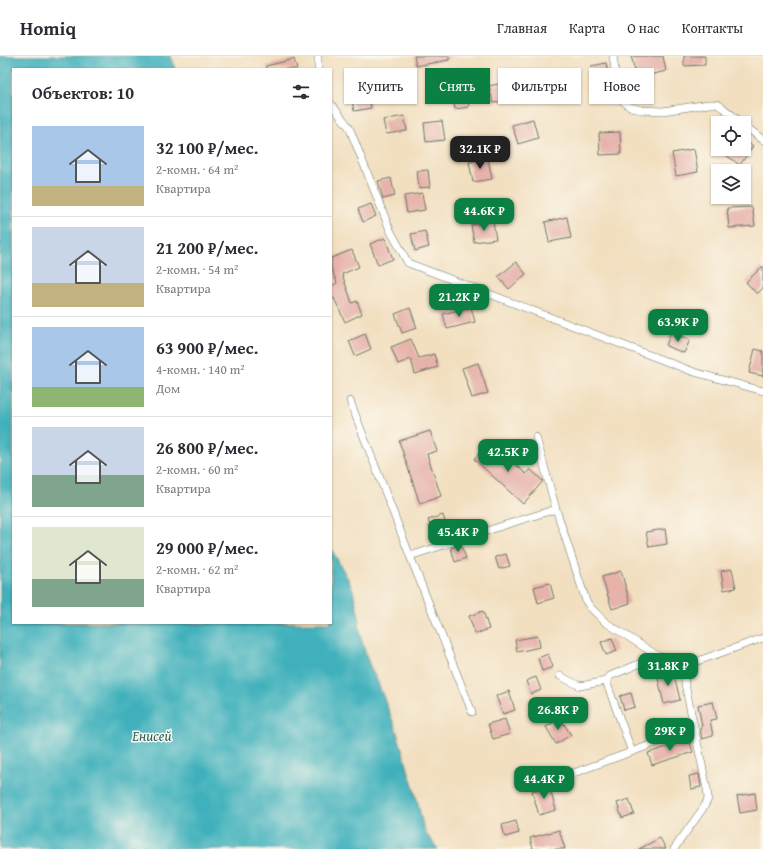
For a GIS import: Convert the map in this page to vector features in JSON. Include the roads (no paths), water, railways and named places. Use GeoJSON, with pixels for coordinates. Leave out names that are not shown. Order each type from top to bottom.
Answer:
{"type":"FeatureCollection","features":[{"type":"Feature","properties":{"kind":"street"},"geometry":{"type":"LineString","coordinates":[[318,56],[318,68]]}},
{"type":"Feature","properties":{"kind":"street"},"geometry":{"type":"LineString","coordinates":[[613,56],[618,92],[622,100],[630,108],[663,111],[717,104],[734,116]]}},
{"type":"Feature","properties":{"kind":"street"},"geometry":{"type":"LineString","coordinates":[[332,105],[349,127],[390,230],[408,262],[694,372],[763,391]]}},
{"type":"Feature","properties":{"kind":"street"},"geometry":{"type":"LineString","coordinates":[[751,130],[763,140]]}},
{"type":"Feature","properties":{"kind":"street"},"geometry":{"type":"LineString","coordinates":[[350,401],[472,712]]}},
{"type":"Feature","properties":{"kind":"street"},"geometry":{"type":"LineString","coordinates":[[536,437],[556,509],[586,601],[590,607],[606,622],[658,656],[687,668]]}},
{"type":"Feature","properties":{"kind":"street"},"geometry":{"type":"LineString","coordinates":[[410,556],[556,509]]}},
{"type":"Feature","properties":{"kind":"street"},"geometry":{"type":"LineString","coordinates":[[674,849],[708,799],[708,789],[685,684],[684,676],[687,668],[695,662],[763,638]]}},
{"type":"Feature","properties":{"kind":"street"},"geometry":{"type":"LineString","coordinates":[[560,676],[580,686],[606,681],[610,676],[658,656]]}},
{"type":"Feature","properties":{"kind":"street"},"geometry":{"type":"LineString","coordinates":[[606,681],[632,752]]}},
{"type":"Feature","properties":{"kind":"street"},"geometry":{"type":"LineString","coordinates":[[560,778],[694,729]]}},
{"type":"Feature","properties":{"kind":"water","name":"Енисей"},"geometry":{"type":"Polygon","coordinates":[[[0,56],[171,56],[175,68],[12,68],[12,624],[332,624],[332,550],[353,590],[359,617],[360,634],[369,664],[397,732],[418,803],[423,826],[427,835],[438,849],[0,849],[0,56]]]}}]}
